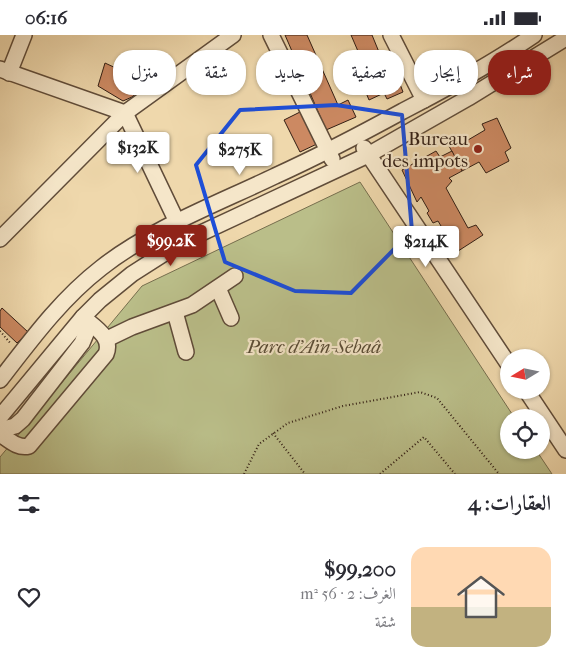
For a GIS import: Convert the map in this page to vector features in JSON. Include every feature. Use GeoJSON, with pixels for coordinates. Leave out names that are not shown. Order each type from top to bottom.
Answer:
{"type":"FeatureCollection","features":[{"type":"Feature","properties":{"kind":"street"},"geometry":{"type":"LineString","coordinates":[[24,35],[5,71],[125,113],[177,222]]}},
{"type":"Feature","properties":{"kind":"street"},"geometry":{"type":"LineString","coordinates":[[0,239],[125,113],[233,35]]}},
{"type":"Feature","properties":{"kind":"street"},"geometry":{"type":"LineString","coordinates":[[271,35],[337,170]]}},
{"type":"Feature","properties":{"kind":"street"},"geometry":{"type":"LineString","coordinates":[[390,35],[424,100]]}},
{"type":"Feature","properties":{"kind":"street"},"geometry":{"type":"LineString","coordinates":[[0,380],[63,303],[102,267],[177,222],[357,136],[424,100],[516,40],[534,35]]}},
{"type":"Feature","properties":{"kind":"street"},"geometry":{"type":"LineString","coordinates":[[0,417],[100,300],[132,274],[182,242],[368,155],[468,98],[566,38]]}},
{"type":"Feature","properties":{"kind":"street"},"geometry":{"type":"LineString","coordinates":[[357,136],[500,352]]}},
{"type":"Feature","properties":{"kind":"street"},"geometry":{"type":"LineString","coordinates":[[106,339],[132,327],[192,305],[235,276]]}},
{"type":"Feature","properties":{"kind":"street"},"geometry":{"type":"LineString","coordinates":[[218,288],[231,318]]}},
{"type":"Feature","properties":{"kind":"street"},"geometry":{"type":"LineString","coordinates":[[175,312],[186,352]]}},
{"type":"Feature","properties":{"kind":"street"},"geometry":{"type":"LineString","coordinates":[[85,318],[106,339],[108,349],[106,354],[29,446],[18,446],[0,432],[14,426],[23,419],[82,343],[87,331],[85,318]]}},
{"type":"Feature","properties":{"kind":"street"},"geometry":{"type":"LineString","coordinates":[[532,399],[566,450]]}},
{"type":"Feature","properties":{"kind":"path"},"geometry":{"type":"LineString","coordinates":[[0,331],[20,354]]}},
{"type":"Feature","properties":{"kind":"path"},"geometry":{"type":"LineString","coordinates":[[244,474],[259,444],[288,423],[343,406],[420,392],[437,398],[499,474]]}},
{"type":"Feature","properties":{"kind":"path"},"geometry":{"type":"LineString","coordinates":[[273,433],[306,474]]}},
{"type":"Feature","properties":{"kind":"path"},"geometry":{"type":"LineString","coordinates":[[381,474],[424,437],[455,474]]}},
{"type":"Feature","properties":{"kind":"highlighted area"},"geometry":{"type":"Polygon","coordinates":[[[336,105],[402,115],[412,231],[351,293],[295,291],[225,262],[196,165],[240,110],[336,105]]]}},
{"type":"Feature","properties":{"kind":"green space","name":"Parc d'Aïn-Sebaâ"},"geometry":{"type":"Polygon","coordinates":[[[360,182],[500,396],[500,399],[502,399],[509,409],[500,409],[500,459],[542,459],[552,474],[0,474],[0,457],[142,286],[360,182]]]}},
{"type":"Feature","properties":{"kind":"building"},"geometry":{"type":"Polygon","coordinates":[[[285,35],[307,35],[314,50],[291,50],[285,35]]]}},
{"type":"Feature","properties":{"kind":"building"},"geometry":{"type":"Polygon","coordinates":[[[351,35],[372,35],[378,50],[357,50],[351,35]]]}},
{"type":"Feature","properties":{"kind":"building"},"geometry":{"type":"Polygon","coordinates":[[[105,63],[113,67],[113,95],[98,86],[105,63]]]}},
{"type":"Feature","properties":{"kind":"building"},"geometry":{"type":"Polygon","coordinates":[[[323,71],[338,105],[348,100],[356,117],[326,130],[311,95],[323,95],[323,71]]]}},
{"type":"Feature","properties":{"kind":"building"},"geometry":{"type":"Polygon","coordinates":[[[113,95],[134,95],[132,97],[123,101],[113,95]]]}},
{"type":"Feature","properties":{"kind":"building"},"geometry":{"type":"Polygon","coordinates":[[[367,95],[380,95],[369,100],[367,95]]]}},
{"type":"Feature","properties":{"kind":"building"},"geometry":{"type":"Polygon","coordinates":[[[385,95],[396,95],[387,99],[385,95]]]}},
{"type":"Feature","properties":{"kind":"building"},"geometry":{"type":"Polygon","coordinates":[[[302,111],[319,143],[300,152],[284,120],[302,111]]]}},
{"type":"Feature","properties":{"kind":"building"},"geometry":{"type":"Polygon","coordinates":[[[497,118],[511,148],[505,152],[509,161],[486,173],[479,162],[462,171],[448,144],[462,135],[468,140],[485,130],[482,124],[497,118]]]}},
{"type":"Feature","properties":{"kind":"building"},"geometry":{"type":"Polygon","coordinates":[[[436,151],[440,157],[452,151],[462,171],[449,178],[452,181],[446,188],[468,228],[476,225],[483,235],[455,253],[438,221],[433,223],[421,197],[417,202],[402,170],[436,151]]]}},
{"type":"Feature","properties":{"kind":"building"},"geometry":{"type":"Polygon","coordinates":[[[2,308],[28,332],[17,343],[0,327],[0,311],[2,308]]]}},
{"type":"Feature","properties":{"kind":"place","name":"Bureau des impots"},"geometry":{"type":"Point","coordinates":[478,149]}}]}
